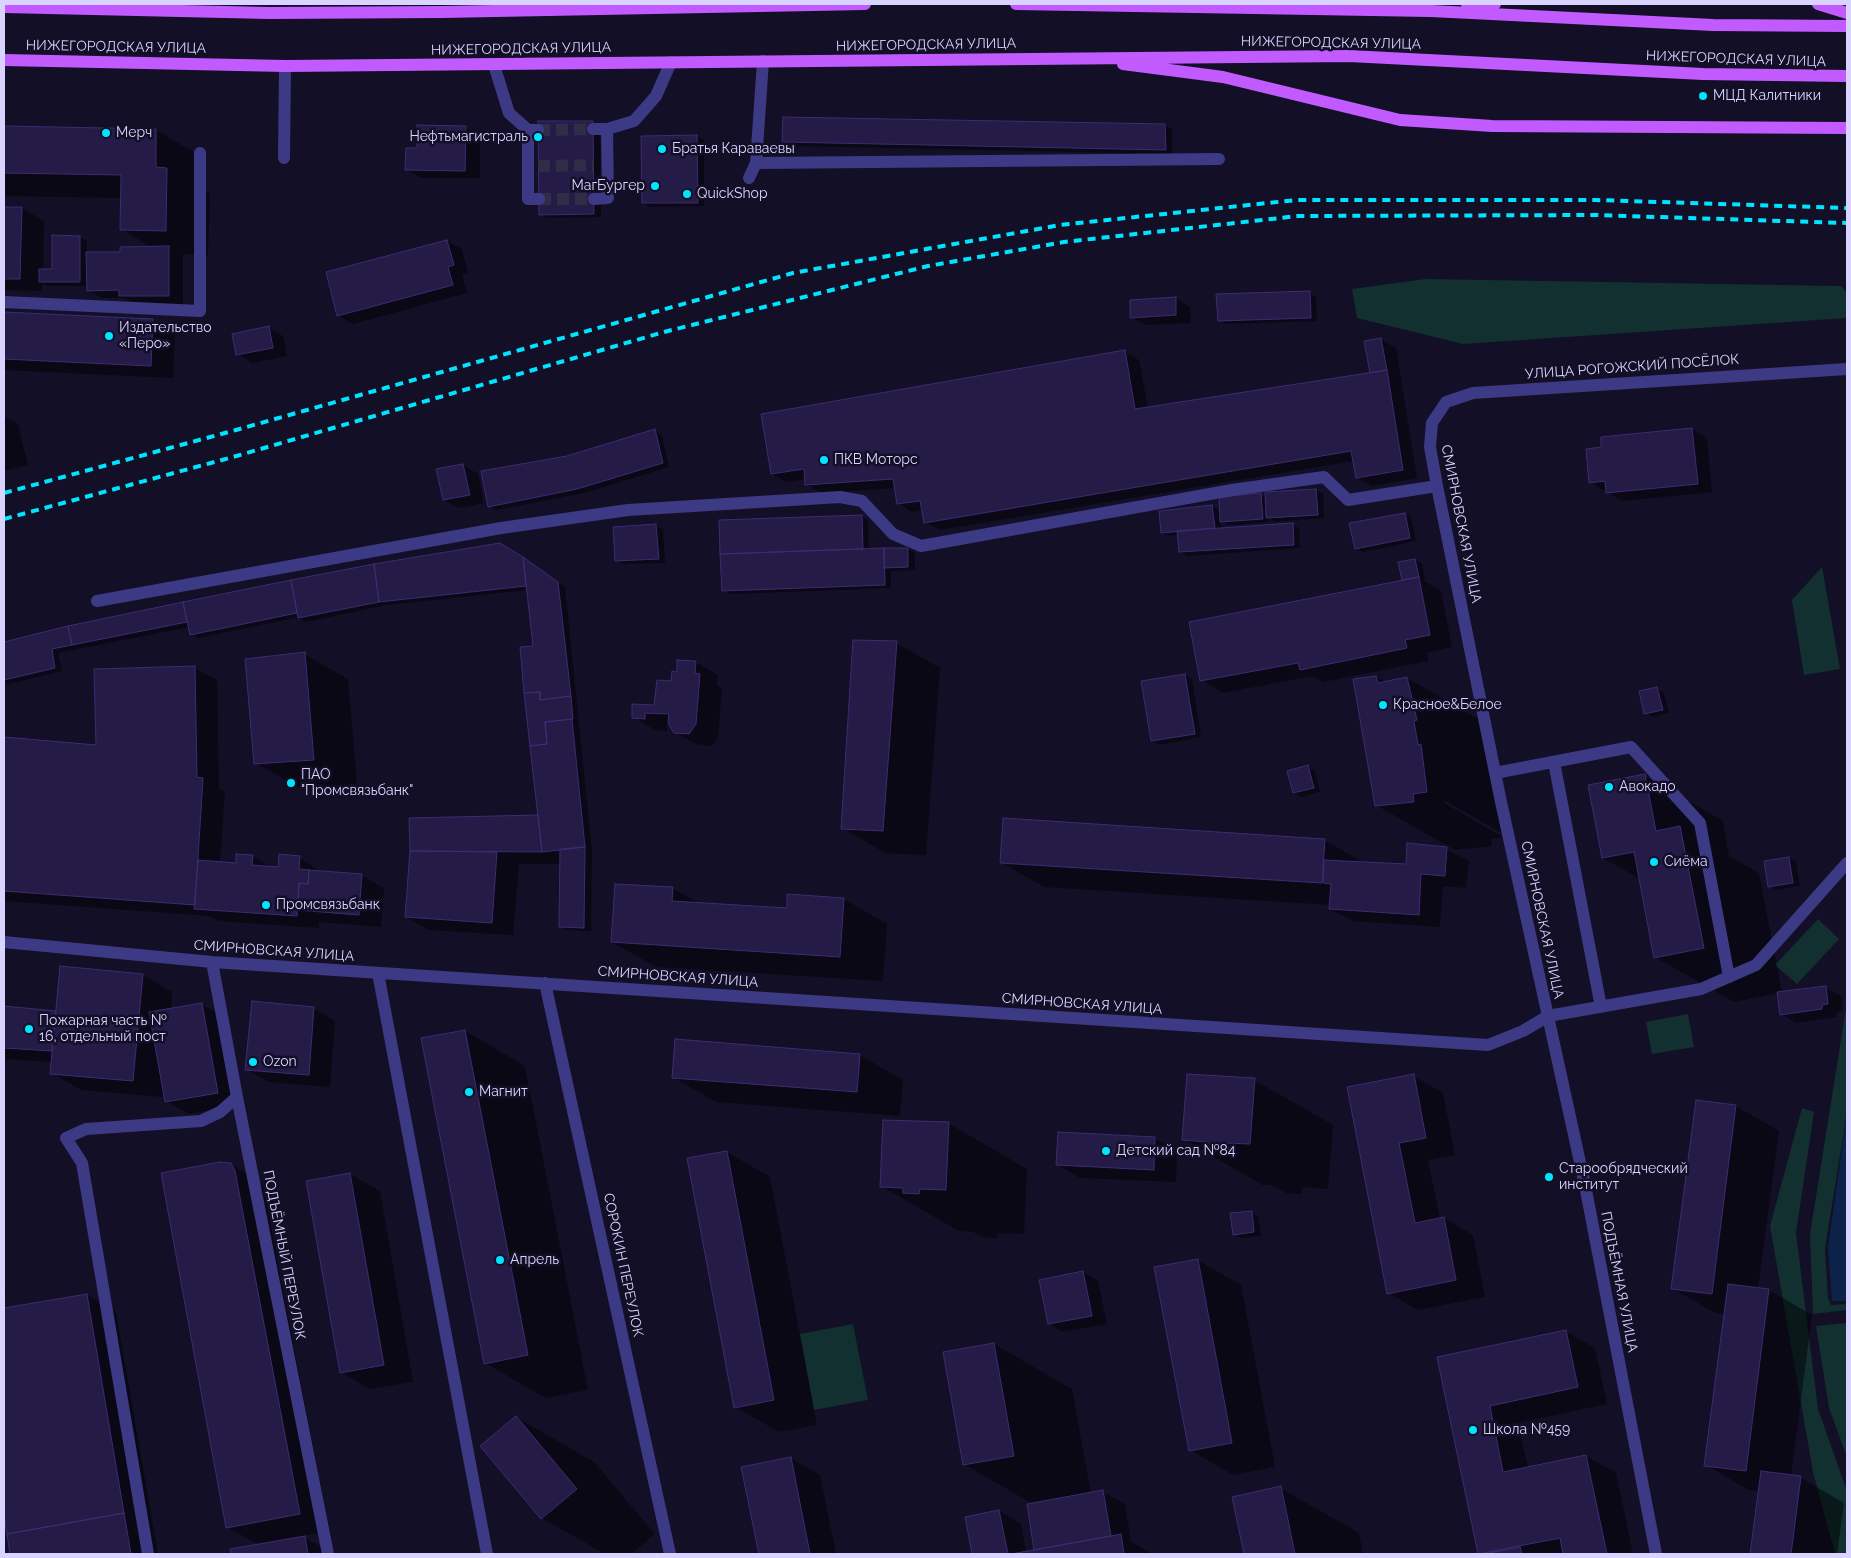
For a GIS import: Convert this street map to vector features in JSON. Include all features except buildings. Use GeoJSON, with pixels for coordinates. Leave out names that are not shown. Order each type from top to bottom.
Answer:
{"type":"FeatureCollection","features":[{"type":"Feature","properties":{"kind":"main road"},"geometry":{"type":"LineString","coordinates":[[4,7],[269,13],[442,12],[865,4]]}},
{"type":"Feature","properties":{"kind":"main road"},"geometry":{"type":"LineString","coordinates":[[1016,4],[1229,5],[1713,25],[1847,26]]}},
{"type":"Feature","properties":{"kind":"main road"},"geometry":{"type":"LineString","coordinates":[[1431,12],[1495,4]]}},
{"type":"Feature","properties":{"kind":"main road"},"geometry":{"type":"LineString","coordinates":[[1821,5],[1847,13]]}},
{"type":"Feature","properties":{"kind":"main road","name":"НИЖЕГОРОДСКАЯ УЛИЦА"},"geometry":{"type":"LineString","coordinates":[[4,60],[285,66],[1349,56],[1703,74],[1847,76]]}},
{"type":"Feature","properties":{"kind":"main road"},"geometry":{"type":"LineString","coordinates":[[1076,58],[1224,77],[1400,120],[1492,126],[1847,128]]}},
{"type":"Feature","properties":{"kind":"street"},"geometry":{"type":"LineString","coordinates":[[749,178],[756,163],[763,61]]}},
{"type":"Feature","properties":{"kind":"street"},"geometry":{"type":"LineString","coordinates":[[593,129],[607,129],[634,120],[656,96],[671,62]]}},
{"type":"Feature","properties":{"kind":"street"},"geometry":{"type":"LineString","coordinates":[[494,65],[510,113],[533,130],[533,166],[528,199],[538,199]]}},
{"type":"Feature","properties":{"kind":"street"},"geometry":{"type":"LineString","coordinates":[[284,158],[285,66]]}},
{"type":"Feature","properties":{"kind":"street"},"geometry":{"type":"LineString","coordinates":[[594,199],[608,198],[607,129]]}},
{"type":"Feature","properties":{"kind":"street"},"geometry":{"type":"LineString","coordinates":[[4,302],[200,311],[200,153]]}},
{"type":"Feature","properties":{"kind":"street"},"geometry":{"type":"LineString","coordinates":[[756,163],[1219,159]]}},
{"type":"Feature","properties":{"kind":"street"},"geometry":{"type":"LineString","coordinates":[[594,166],[607,165]]}},
{"type":"Feature","properties":{"kind":"street","name":"УЛИЦА РОГОЖСКИЙ ПОСЁЛОК"},"geometry":{"type":"LineString","coordinates":[[1432,423],[1446,402],[1472,392],[1847,368]]}},
{"type":"Feature","properties":{"kind":"street","name":"СМИРНОВСКАЯ УЛИЦА"},"geometry":{"type":"LineString","coordinates":[[4,942],[212,962],[1488,1046],[1523,1032],[1548,1016],[1495,773],[1436,486],[1430,447],[1432,423]]}},
{"type":"Feature","properties":{"kind":"street"},"geometry":{"type":"LineString","coordinates":[[97,601],[501,528],[628,510],[840,497],[862,501],[893,534],[921,546],[1232,490],[1324,476],[1348,500],[1436,486]]}},
{"type":"Feature","properties":{"kind":"street"},"geometry":{"type":"LineString","coordinates":[[1495,773],[1631,747],[1700,823],[1728,977]]}},
{"type":"Feature","properties":{"kind":"street"},"geometry":{"type":"LineString","coordinates":[[1554,762],[1601,1007]]}},
{"type":"Feature","properties":{"kind":"street"},"geometry":{"type":"LineString","coordinates":[[1548,1016],[1702,989],[1756,965],[1847,863]]}},
{"type":"Feature","properties":{"kind":"street","name":"ПОДЪЁМНЫЙ ПЕРЕУЛОК"},"geometry":{"type":"LineString","coordinates":[[212,962],[236,1097],[328,1554]]}},
{"type":"Feature","properties":{"kind":"street"},"geometry":{"type":"LineString","coordinates":[[378,973],[487,1554]]}},
{"type":"Feature","properties":{"kind":"street","name":"СОРОКИН ПЕРЕУЛОК"},"geometry":{"type":"LineString","coordinates":[[545,983],[670,1554]]}},
{"type":"Feature","properties":{"kind":"street","name":"ПОДЪЁМНАЯ УЛИЦА"},"geometry":{"type":"LineString","coordinates":[[1548,1016],[1585,1185],[1656,1554]]}},
{"type":"Feature","properties":{"kind":"street"},"geometry":{"type":"LineString","coordinates":[[148,1554],[82,1163],[66,1138],[86,1129],[201,1121],[220,1112],[236,1097]]}},
{"type":"Feature","properties":{"kind":"green space"},"geometry":{"type":"Polygon","coordinates":[[[1426,279],[1841,286],[1847,293],[1847,318],[1463,344],[1357,318],[1352,289],[1426,279]]]}},
{"type":"Feature","properties":{"kind":"green space"},"geometry":{"type":"Polygon","coordinates":[[[1822,567],[1840,669],[1804,675],[1792,600],[1822,567]]]}},
{"type":"Feature","properties":{"kind":"green space"},"geometry":{"type":"Polygon","coordinates":[[[1818,919],[1839,939],[1797,984],[1775,965],[1818,919]]]}},
{"type":"Feature","properties":{"kind":"green space"},"geometry":{"type":"Polygon","coordinates":[[[1847,1002],[1847,1112],[1825,1248],[1828,1298],[1831,1305],[1847,1304],[1847,1310],[1813,1314],[1810,1234],[1847,1002]]]}},
{"type":"Feature","properties":{"kind":"green space"},"geometry":{"type":"Polygon","coordinates":[[[1688,1014],[1694,1047],[1652,1054],[1646,1022],[1688,1014]]]}},
{"type":"Feature","properties":{"kind":"green space"},"geometry":{"type":"Polygon","coordinates":[[[1802,1108],[1814,1112],[1796,1233],[1818,1409],[1847,1491],[1847,1554],[1835,1554],[1813,1472],[1770,1226],[1802,1108]]]}},
{"type":"Feature","properties":{"kind":"green space"},"geometry":{"type":"Polygon","coordinates":[[[1847,1323],[1847,1457],[1829,1408],[1816,1326],[1847,1323]]]}},
{"type":"Feature","properties":{"kind":"green space"},"geometry":{"type":"Polygon","coordinates":[[[853,1324],[868,1400],[814,1410],[800,1334],[853,1324]]]}},
{"type":"Feature","properties":{"kind":"water"},"geometry":{"type":"Polygon","coordinates":[[[1847,1113],[1847,1301],[1832,1301],[1828,1248],[1847,1113]]]}},
{"type":"Feature","properties":{"kind":"tunnel"},"geometry":{"type":"LineString","coordinates":[[538,130],[593,129]]}},
{"type":"Feature","properties":{"kind":"tunnel"},"geometry":{"type":"LineString","coordinates":[[538,166],[594,165]]}},
{"type":"Feature","properties":{"kind":"tunnel"},"geometry":{"type":"LineString","coordinates":[[539,199],[594,199]]}},
{"type":"Feature","properties":{"kind":"railway"},"geometry":{"type":"LineString","coordinates":[[4,493],[236,430],[793,273],[1060,225],[1296,200],[1596,200],[1847,208]]}},
{"type":"Feature","properties":{"kind":"railway"},"geometry":{"type":"LineString","coordinates":[[4,519],[233,457],[664,332],[928,266],[1064,242],[1298,216],[1595,215],[1847,223]]}},
{"type":"Feature","properties":{"kind":"place","name":"МЦД Калитники"},"geometry":{"type":"Point","coordinates":[1703,96]}},
{"type":"Feature","properties":{"kind":"place","name":"Мерч"},"geometry":{"type":"Point","coordinates":[106,133]}},
{"type":"Feature","properties":{"kind":"place","name":"Нефтьмагистраль"},"geometry":{"type":"Point","coordinates":[538,137]}},
{"type":"Feature","properties":{"kind":"place","name":"Братья Караваевы"},"geometry":{"type":"Point","coordinates":[662,149]}},
{"type":"Feature","properties":{"kind":"place","name":"МагБургер"},"geometry":{"type":"Point","coordinates":[655,186]}},
{"type":"Feature","properties":{"kind":"place","name":"QuickShop"},"geometry":{"type":"Point","coordinates":[687,194]}},
{"type":"Feature","properties":{"kind":"place","name":"Издательство «Перо»"},"geometry":{"type":"Point","coordinates":[109,336]}},
{"type":"Feature","properties":{"kind":"place","name":"ПКВ Моторс"},"geometry":{"type":"Point","coordinates":[824,460]}},
{"type":"Feature","properties":{"kind":"place","name":"Красное&Белое"},"geometry":{"type":"Point","coordinates":[1383,705]}},
{"type":"Feature","properties":{"kind":"place","name":"ПАО \"Промсвязьбанк\""},"geometry":{"type":"Point","coordinates":[291,783]}},
{"type":"Feature","properties":{"kind":"place","name":"Авокадо"},"geometry":{"type":"Point","coordinates":[1609,787]}},
{"type":"Feature","properties":{"kind":"place","name":"Сиёма"},"geometry":{"type":"Point","coordinates":[1654,862]}},
{"type":"Feature","properties":{"kind":"place","name":"Промсвязьбанк"},"geometry":{"type":"Point","coordinates":[266,905]}},
{"type":"Feature","properties":{"kind":"place","name":"Пожарная часть № 16, отдельный пост"},"geometry":{"type":"Point","coordinates":[29,1029]}},
{"type":"Feature","properties":{"kind":"place","name":"Ozon"},"geometry":{"type":"Point","coordinates":[253,1062]}},
{"type":"Feature","properties":{"kind":"place","name":"Магнит"},"geometry":{"type":"Point","coordinates":[469,1092]}},
{"type":"Feature","properties":{"kind":"place","name":"Детский сад №84"},"geometry":{"type":"Point","coordinates":[1106,1151]}},
{"type":"Feature","properties":{"kind":"place","name":"Старообрядческий институт"},"geometry":{"type":"Point","coordinates":[1549,1177]}},
{"type":"Feature","properties":{"kind":"place","name":"Апрель"},"geometry":{"type":"Point","coordinates":[500,1260]}},
{"type":"Feature","properties":{"kind":"place","name":"Школа №459"},"geometry":{"type":"Point","coordinates":[1473,1430]}}]}
